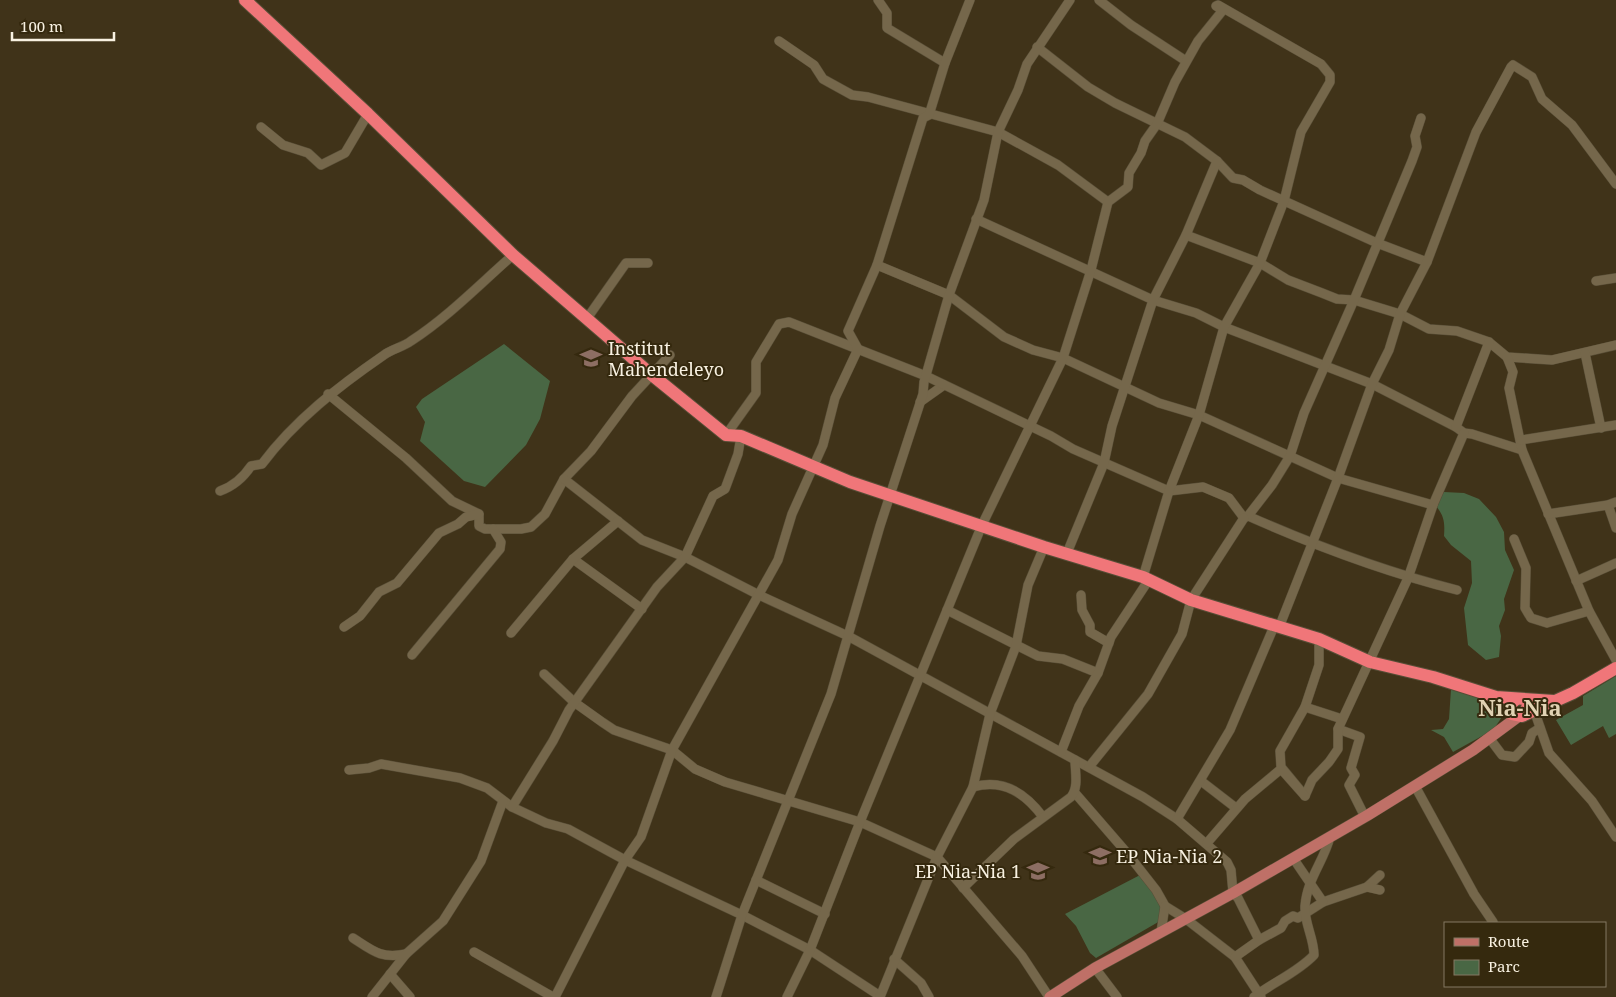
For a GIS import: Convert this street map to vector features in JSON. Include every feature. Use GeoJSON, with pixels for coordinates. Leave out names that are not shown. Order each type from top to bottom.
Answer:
{"type":"FeatureCollection","features":[{"type":"Feature","properties":{"kind":"highway"},"geometry":{"type":"LineString","coordinates":[[245,0],[368,114],[513,255],[588,317],[652,375],[726,435],[741,436],[813,467],[891,495],[1044,547],[1146,579],[1191,600],[1319,639],[1370,662],[1433,677],[1496,697],[1518,710],[1554,701],[1573,693],[1616,668]]}},
{"type":"Feature","properties":{"kind":"highway"},"geometry":{"type":"LineString","coordinates":[[1518,710],[1554,701]]}},
{"type":"Feature","properties":{"kind":"main road"},"geometry":{"type":"LineString","coordinates":[[1050,997],[1095,968],[1233,893],[1365,817],[1490,739],[1518,710]]}},
{"type":"Feature","properties":{"kind":"street"},"geometry":{"type":"LineString","coordinates":[[878,0],[887,14],[887,28],[945,63]]}},
{"type":"Feature","properties":{"kind":"street"},"geometry":{"type":"LineString","coordinates":[[858,349],[848,332],[877,265],[924,118],[929,115],[945,63],[970,0]]}},
{"type":"Feature","properties":{"kind":"street"},"geometry":{"type":"LineString","coordinates":[[716,997],[742,914],[831,694],[880,526],[923,394],[948,295],[984,200],[998,132],[1018,90],[1026,64],[1070,0]]}},
{"type":"Feature","properties":{"kind":"street"},"geometry":{"type":"LineString","coordinates":[[1099,0],[1131,25],[1186,61]]}},
{"type":"Feature","properties":{"kind":"street"},"geometry":{"type":"LineString","coordinates":[[787,997],[825,914],[860,822],[982,525],[1063,358],[1091,270],[1108,202],[1128,187],[1129,173],[1141,152],[1145,140],[1157,124],[1186,61],[1198,41],[1223,10],[1216,6],[1218,5],[1321,64],[1330,75],[1330,82],[1301,132],[1284,201],[1260,264],[1224,327],[1199,415],[1168,491],[1146,579],[1121,618],[1098,673],[1079,706],[1061,752]]}},
{"type":"Feature","properties":{"kind":"street"},"geometry":{"type":"LineString","coordinates":[[779,41],[814,65],[823,78],[852,95],[868,97],[929,115],[998,132],[1058,165],[1108,202]]}},
{"type":"Feature","properties":{"kind":"street"},"geometry":{"type":"LineString","coordinates":[[1037,47],[1088,87],[1185,137],[1217,160],[1233,178],[1243,180],[1284,201],[1377,243],[1427,262]]}},
{"type":"Feature","properties":{"kind":"street"},"geometry":{"type":"LineString","coordinates":[[1177,820],[1202,781],[1230,730],[1277,625],[1312,544],[1372,384],[1389,350],[1400,314],[1427,262],[1476,132],[1513,65],[1532,77],[1542,99],[1572,125],[1616,184]]}},
{"type":"Feature","properties":{"kind":"street"},"geometry":{"type":"LineString","coordinates":[[261,127],[283,145],[308,153],[321,165],[345,153],[368,114]]}},
{"type":"Feature","properties":{"kind":"street"},"geometry":{"type":"LineString","coordinates":[[1089,767],[1148,694],[1182,634],[1191,600],[1246,517],[1272,486],[1290,456],[1304,413],[1412,161],[1417,147],[1415,136],[1422,118]]}},
{"type":"Feature","properties":{"kind":"street"},"geometry":{"type":"LineString","coordinates":[[1067,553],[1104,463],[1124,386],[1153,300],[1186,235],[1217,160]]}},
{"type":"Feature","properties":{"kind":"street"},"geometry":{"type":"LineString","coordinates":[[976,219],[1153,300],[1196,314],[1224,327],[1372,384],[1456,427],[1464,434],[1472,434],[1522,450]]}},
{"type":"Feature","properties":{"kind":"street"},"geometry":{"type":"LineString","coordinates":[[1186,235],[1260,264],[1288,280],[1337,299],[1354,300],[1400,314],[1429,329],[1457,331],[1489,342],[1507,358],[1513,372],[1509,388],[1522,440],[1522,450],[1589,611],[1616,660]]}},
{"type":"Feature","properties":{"kind":"street"},"geometry":{"type":"LineString","coordinates":[[220,491],[230,487],[240,479],[251,466],[262,464],[280,441],[328,394],[386,354],[410,342],[433,325],[513,255]]}},
{"type":"Feature","properties":{"kind":"street"},"geometry":{"type":"LineString","coordinates":[[588,317],[626,264],[648,262]]}},
{"type":"Feature","properties":{"kind":"street"},"geometry":{"type":"LineString","coordinates":[[877,265],[948,295],[1004,336],[1033,350],[1063,358],[1159,403],[1199,415],[1338,478],[1432,505]]}},
{"type":"Feature","properties":{"kind":"street"},"geometry":{"type":"LineString","coordinates":[[1596,281],[1616,278]]}},
{"type":"Feature","properties":{"kind":"street"},"geometry":{"type":"LineString","coordinates":[[726,435],[756,393],[756,362],[779,324],[789,322],[926,376],[1104,463],[1168,491],[1204,488],[1229,498],[1246,517],[1312,544],[1408,578],[1457,590]]}},
{"type":"Feature","properties":{"kind":"street"},"geometry":{"type":"LineString","coordinates":[[1456,427],[1489,342]]}},
{"type":"Feature","properties":{"kind":"street"},"geometry":{"type":"LineString","coordinates":[[1507,358],[1539,361],[1585,353],[1616,345]]}},
{"type":"Feature","properties":{"kind":"street"},"geometry":{"type":"LineString","coordinates":[[474,952],[554,997],[625,860],[641,837],[672,750],[778,560],[792,514],[823,445],[835,398],[858,349]]}},
{"type":"Feature","properties":{"kind":"street"},"geometry":{"type":"LineString","coordinates":[[1585,353],[1601,428]]}},
{"type":"Feature","properties":{"kind":"street"},"geometry":{"type":"LineString","coordinates":[[479,514],[479,526],[493,529],[503,527],[521,529],[531,526],[545,514],[564,479],[591,451],[632,396],[670,355]]}},
{"type":"Feature","properties":{"kind":"street"},"geometry":{"type":"LineString","coordinates":[[919,402],[944,385]]}},
{"type":"Feature","properties":{"kind":"street"},"geometry":{"type":"LineString","coordinates":[[328,394],[406,458],[452,501],[479,514]]}},
{"type":"Feature","properties":{"kind":"street"},"geometry":{"type":"LineString","coordinates":[[1522,440],[1616,425]]}},
{"type":"Feature","properties":{"kind":"street"},"geometry":{"type":"LineString","coordinates":[[1305,796],[1312,780],[1338,749],[1338,729],[1342,719],[1408,578],[1432,505],[1464,434]]}},
{"type":"Feature","properties":{"kind":"street"},"geometry":{"type":"LineString","coordinates":[[512,807],[574,702],[657,587],[685,557],[713,496],[725,489],[738,454],[741,436]]}},
{"type":"Feature","properties":{"kind":"street"},"geometry":{"type":"LineString","coordinates":[[564,479],[642,540],[685,557],[758,595],[848,636],[1143,797],[1207,843],[1227,862],[1232,870],[1233,893],[1238,898],[1259,940]]}},
{"type":"Feature","properties":{"kind":"street"},"geometry":{"type":"LineString","coordinates":[[1548,514],[1612,504],[1616,528]]}},
{"type":"Feature","properties":{"kind":"street"},"geometry":{"type":"LineString","coordinates":[[344,627],[360,616],[379,592],[397,583],[440,533],[458,524],[466,517],[479,514]]}},
{"type":"Feature","properties":{"kind":"street"},"geometry":{"type":"LineString","coordinates":[[511,633],[573,559],[618,521]]}},
{"type":"Feature","properties":{"kind":"street"},"geometry":{"type":"LineString","coordinates":[[412,655],[500,549],[501,542],[493,529]]}},
{"type":"Feature","properties":{"kind":"street"},"geometry":{"type":"LineString","coordinates":[[1514,539],[1526,568],[1525,608],[1531,618],[1547,623],[1589,611]]}},
{"type":"Feature","properties":{"kind":"street"},"geometry":{"type":"LineString","coordinates":[[349,770],[369,768],[380,764],[470,781],[487,788],[512,807],[546,823],[568,829],[625,860],[742,914],[810,950],[880,996],[937,857],[973,787],[990,714],[1016,646],[1028,585],[1044,547]]}},
{"type":"Feature","properties":{"kind":"street"},"geometry":{"type":"LineString","coordinates":[[573,559],[642,609]]}},
{"type":"Feature","properties":{"kind":"street"},"geometry":{"type":"LineString","coordinates":[[1576,581],[1616,563]]}},
{"type":"Feature","properties":{"kind":"street"},"geometry":{"type":"LineString","coordinates":[[1082,595],[1082,610],[1090,625],[1090,632],[1109,643]]}},
{"type":"Feature","properties":{"kind":"street"},"geometry":{"type":"LineString","coordinates":[[947,610],[1016,646],[1045,658],[1063,658],[1098,673]]}},
{"type":"Feature","properties":{"kind":"street"},"geometry":{"type":"LineString","coordinates":[[1305,796],[1281,768],[1280,751],[1305,707],[1319,665],[1319,639]]}},
{"type":"Feature","properties":{"kind":"street"},"geometry":{"type":"LineString","coordinates":[[544,674],[574,702],[614,730],[672,750],[695,769],[788,802],[860,822],[937,857],[1022,956],[1050,997]]}},
{"type":"Feature","properties":{"kind":"street"},"geometry":{"type":"LineString","coordinates":[[1305,707],[1342,719]]}},
{"type":"Feature","properties":{"kind":"street"},"geometry":{"type":"LineString","coordinates":[[1518,710],[1539,720],[1549,753],[1592,801],[1616,837]]}},
{"type":"Feature","properties":{"kind":"street"},"geometry":{"type":"LineString","coordinates":[[1490,739],[1502,755],[1515,757],[1529,742],[1532,733],[1540,728]]}},
{"type":"Feature","properties":{"kind":"street"},"geometry":{"type":"LineString","coordinates":[[1338,729],[1360,737],[1351,768],[1354,775],[1349,785],[1365,817]]}},
{"type":"Feature","properties":{"kind":"street"},"geometry":{"type":"LineString","coordinates":[[1075,760],[1075,793],[1139,868],[1165,906],[1186,919],[1235,957],[1258,996],[1305,964],[1314,955],[1306,913],[1310,880],[1324,855],[1330,837]]}},
{"type":"Feature","properties":{"kind":"street"},"geometry":{"type":"LineString","coordinates":[[1207,843],[1236,808],[1281,769],[1305,796]]}},
{"type":"Feature","properties":{"kind":"street"},"geometry":{"type":"LineString","coordinates":[[1202,781],[1236,808]]}},
{"type":"Feature","properties":{"kind":"street"},"geometry":{"type":"LineString","coordinates":[[973,787],[982,784],[1016,791],[1027,798],[1043,817]]}},
{"type":"Feature","properties":{"kind":"street"},"geometry":{"type":"LineString","coordinates":[[1415,786],[1474,894],[1492,922]]}},
{"type":"Feature","properties":{"kind":"street"},"geometry":{"type":"LineString","coordinates":[[963,888],[1014,839],[1075,793]]}},
{"type":"Feature","properties":{"kind":"street"},"geometry":{"type":"LineString","coordinates":[[372,997],[406,954],[443,921],[481,861],[503,801]]}},
{"type":"Feature","properties":{"kind":"street"},"geometry":{"type":"LineString","coordinates":[[1294,858],[1323,902]]}},
{"type":"Feature","properties":{"kind":"street"},"geometry":{"type":"LineString","coordinates":[[1235,957],[1259,940],[1281,928],[1284,921],[1293,916],[1298,918],[1323,902],[1367,887],[1380,874]]}},
{"type":"Feature","properties":{"kind":"street"},"geometry":{"type":"LineString","coordinates":[[756,880],[825,914]]}},
{"type":"Feature","properties":{"kind":"street"},"geometry":{"type":"LineString","coordinates":[[1367,887],[1380,890]]}},
{"type":"Feature","properties":{"kind":"street"},"geometry":{"type":"LineString","coordinates":[[1161,932],[1165,906]]}},
{"type":"Feature","properties":{"kind":"street"},"geometry":{"type":"LineString","coordinates":[[353,938],[381,955],[390,957],[406,954]]}},
{"type":"Feature","properties":{"kind":"street"},"geometry":{"type":"LineString","coordinates":[[894,959],[921,983],[929,997]]}},
{"type":"Feature","properties":{"kind":"street"},"geometry":{"type":"LineString","coordinates":[[1095,968],[1117,997]]}},
{"type":"Feature","properties":{"kind":"street"},"geometry":{"type":"LineString","coordinates":[[390,974],[410,997]]}},
{"type":"Feature","properties":{"kind":"green space"},"geometry":{"type":"Polygon","coordinates":[[[504,344],[550,381],[540,419],[526,445],[485,487],[464,481],[420,441],[425,422],[416,407],[422,399],[504,344]]]}},
{"type":"Feature","properties":{"kind":"green space"},"geometry":{"type":"Polygon","coordinates":[[[1444,492],[1464,493],[1479,499],[1496,517],[1504,532],[1505,550],[1514,570],[1504,599],[1505,610],[1499,626],[1501,636],[1499,657],[1486,660],[1468,645],[1464,608],[1472,583],[1471,561],[1451,545],[1444,536],[1443,519],[1435,505],[1444,492]]]}},
{"type":"Feature","properties":{"kind":"green space"},"geometry":{"type":"Polygon","coordinates":[[[1616,676],[1616,734],[1609,738],[1603,726],[1571,745],[1556,720],[1583,705],[1583,696],[1616,676]]]}},
{"type":"Feature","properties":{"kind":"green space"},"geometry":{"type":"Polygon","coordinates":[[[1451,689],[1482,696],[1496,705],[1502,717],[1493,730],[1453,752],[1444,737],[1431,730],[1443,729],[1449,719],[1451,689]]]}},
{"type":"Feature","properties":{"kind":"green space"},"geometry":{"type":"Polygon","coordinates":[[[1142,874],[1163,906],[1160,921],[1096,958],[1090,953],[1076,926],[1065,914],[1142,874]]]}},
{"type":"Feature","properties":{"kind":"place","name":"Institut Mahendeleyo"},"geometry":{"type":"Point","coordinates":[591,358]}},
{"type":"Feature","properties":{"kind":"place","name":"EP Nia-Nia 2"},"geometry":{"type":"Point","coordinates":[1100,856]}},
{"type":"Feature","properties":{"kind":"place","name":"EP Nia-Nia 1"},"geometry":{"type":"Point","coordinates":[1038,871]}},
{"type":"Feature","properties":{"kind":"district","name":"Nia-Nia"},"geometry":{"type":"Point","coordinates":[1520,707]}}]}
